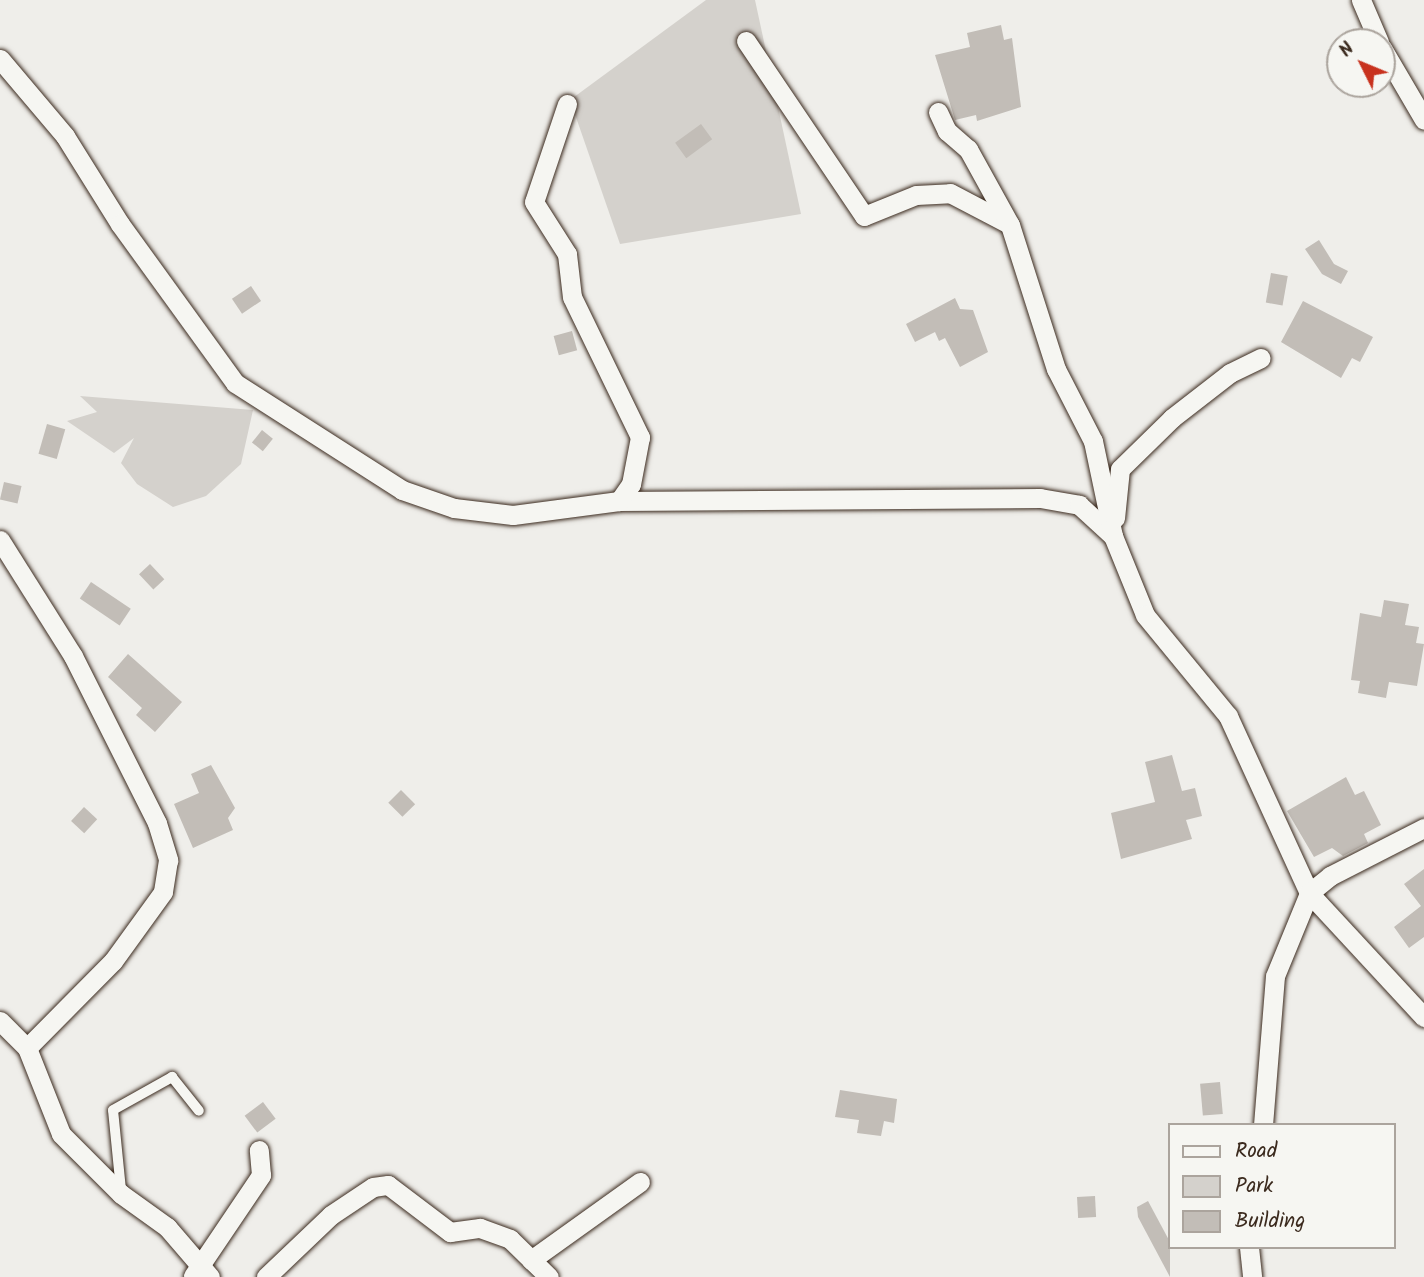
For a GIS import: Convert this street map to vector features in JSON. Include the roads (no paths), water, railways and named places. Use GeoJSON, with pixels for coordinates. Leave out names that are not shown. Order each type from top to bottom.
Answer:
{"type":"FeatureCollection","features":[{"type":"Feature","properties":{"kind":"street"},"geometry":{"type":"LineString","coordinates":[[1361,0],[1374,28]]}},
{"type":"Feature","properties":{"kind":"street"},"geometry":{"type":"LineString","coordinates":[[746,41],[864,216],[916,195],[950,193],[1010,225]]}},
{"type":"Feature","properties":{"kind":"street"},"geometry":{"type":"LineString","coordinates":[[0,59],[65,136],[120,224],[248,394],[402,490],[454,508],[513,515],[619,501],[1040,498],[1079,505],[1113,536]]}},
{"type":"Feature","properties":{"kind":"street"},"geometry":{"type":"LineString","coordinates":[[1396,72],[1424,120]]}},
{"type":"Feature","properties":{"kind":"street"},"geometry":{"type":"LineString","coordinates":[[567,104],[534,202],[567,254],[572,297],[640,436],[631,484],[619,501]]}},
{"type":"Feature","properties":{"kind":"street"},"geometry":{"type":"LineString","coordinates":[[938,112],[947,131],[968,149],[1010,225],[1056,369],[1093,441],[1113,536],[1145,615],[1228,716],[1309,893],[1424,1017]]}},
{"type":"Feature","properties":{"kind":"street"},"geometry":{"type":"LineString","coordinates":[[1113,536],[1120,469],[1172,418],[1230,373],[1261,358]]}},
{"type":"Feature","properties":{"kind":"street"},"geometry":{"type":"LineString","coordinates":[[0,540],[73,656],[157,823],[168,860],[163,892],[113,961],[27,1048]]}},
{"type":"Feature","properties":{"kind":"street"},"geometry":{"type":"LineString","coordinates":[[1263,1123],[1275,975],[1309,893],[1330,876],[1424,828]]}},
{"type":"Feature","properties":{"kind":"street"},"geometry":{"type":"LineString","coordinates":[[0,1021],[27,1048],[61,1134],[121,1194],[167,1227],[200,1274],[261,1175],[259,1150]]}},
{"type":"Feature","properties":{"kind":"street"},"geometry":{"type":"LineString","coordinates":[[531,1260],[640,1182]]}},
{"type":"Feature","properties":{"kind":"street"},"geometry":{"type":"LineString","coordinates":[[266,1277],[331,1215],[373,1187],[388,1185],[438,1227],[498,1233],[549,1277]]}},
{"type":"Feature","properties":{"kind":"street"},"geometry":{"type":"LineString","coordinates":[[1249,1249],[1252,1277]]}},
{"type":"Feature","properties":{"kind":"lane"},"geometry":{"type":"LineString","coordinates":[[121,1194],[113,1110],[172,1077],[199,1111]]}}]}
